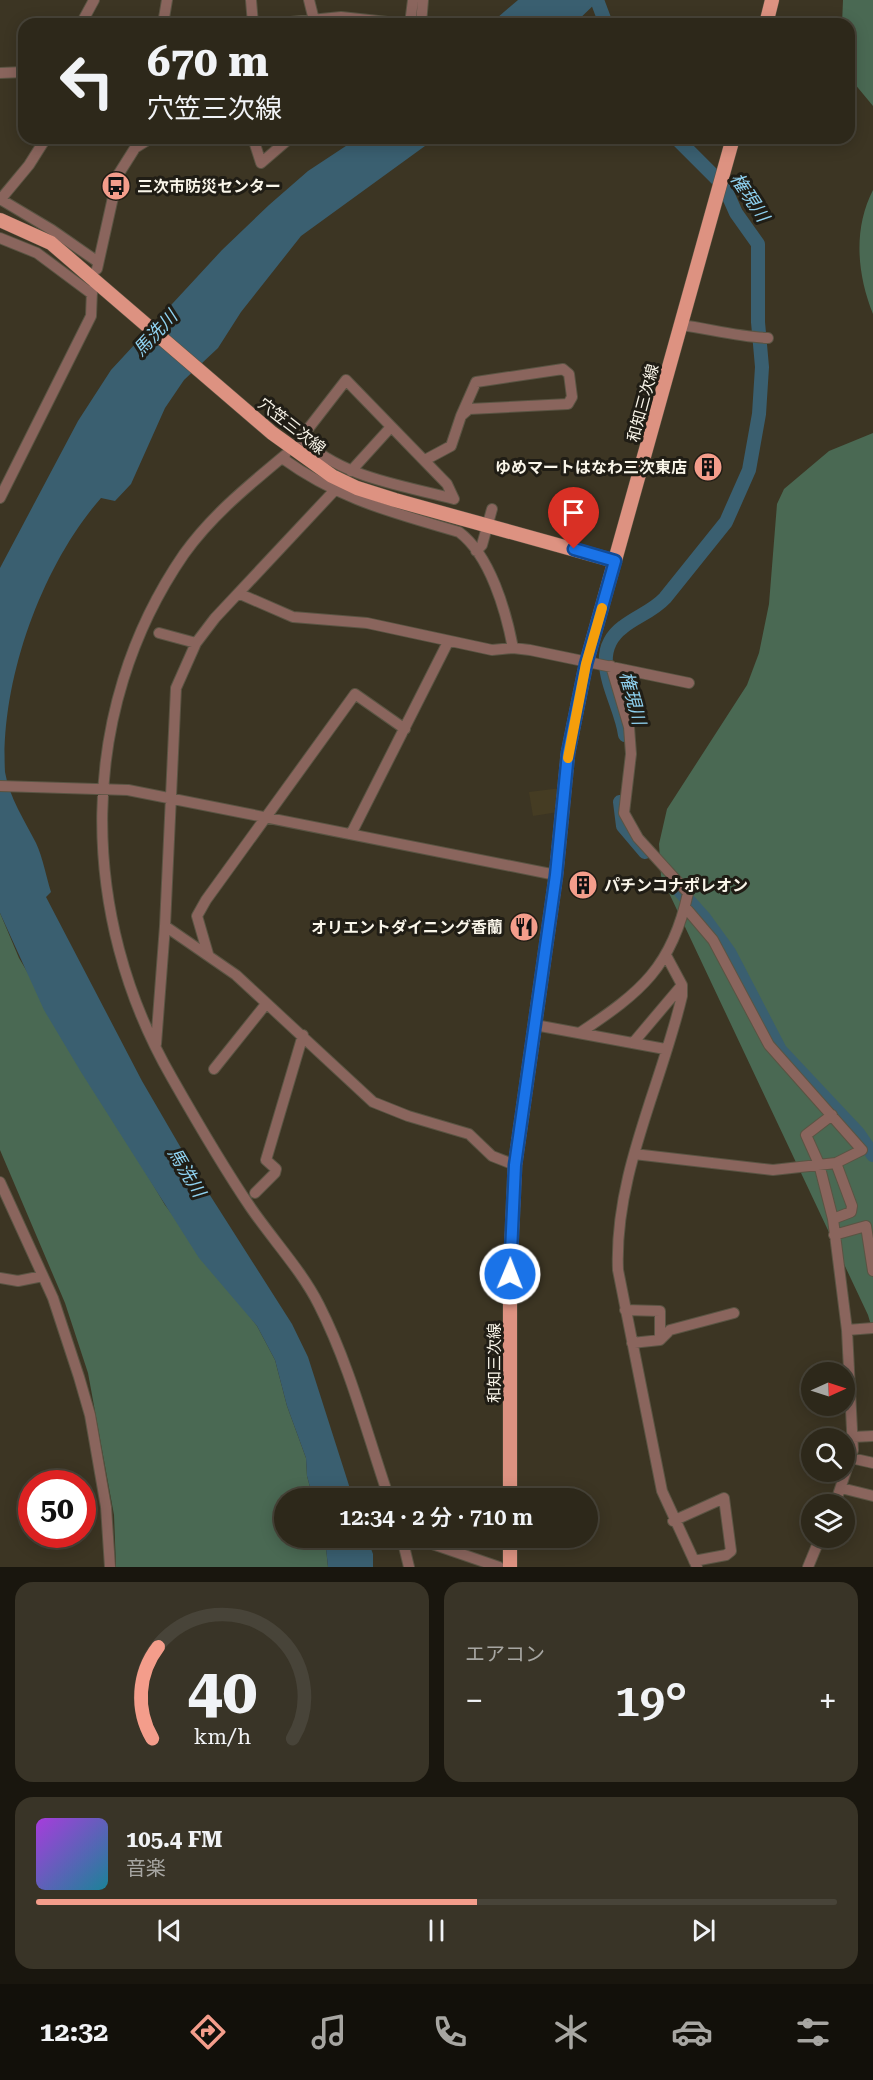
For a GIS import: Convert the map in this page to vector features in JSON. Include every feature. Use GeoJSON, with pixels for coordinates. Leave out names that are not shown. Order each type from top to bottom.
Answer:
{"type":"FeatureCollection","features":[{"type":"Feature","properties":{"kind":"main road"},"geometry":{"type":"LineString","coordinates":[[768,18],[772,0]]}},
{"type":"Feature","properties":{"kind":"main road","name":"和知三次線"},"geometry":{"type":"LineString","coordinates":[[510,1488],[510,1274],[515,1165],[556,875],[568,753],[600,665],[615,561],[731,144]]}},
{"type":"Feature","properties":{"kind":"main road","name":"穴笠三次線"},"geometry":{"type":"LineString","coordinates":[[0,220],[51,243],[272,433],[312,464],[357,488],[615,561]]}},
{"type":"Feature","properties":{"kind":"main road"},"geometry":{"type":"LineString","coordinates":[[510,1548],[510,1567]]}},
{"type":"Feature","properties":{"kind":"street"},"geometry":{"type":"LineString","coordinates":[[84,18],[94,0]]}},
{"type":"Feature","properties":{"kind":"street"},"geometry":{"type":"LineString","coordinates":[[164,18],[167,0]]}},
{"type":"Feature","properties":{"kind":"street"},"geometry":{"type":"LineString","coordinates":[[251,0],[252,18]]}},
{"type":"Feature","properties":{"kind":"street"},"geometry":{"type":"LineString","coordinates":[[309,0],[314,18]]}},
{"type":"Feature","properties":{"kind":"street"},"geometry":{"type":"LineString","coordinates":[[409,18],[413,0]]}},
{"type":"Feature","properties":{"kind":"street"},"geometry":{"type":"LineString","coordinates":[[422,18],[423,0]]}},
{"type":"Feature","properties":{"kind":"street"},"geometry":{"type":"LineString","coordinates":[[0,73],[18,72]]}},
{"type":"Feature","properties":{"kind":"street"},"geometry":{"type":"LineString","coordinates":[[42,144],[29,165],[0,200],[52,230],[97,265],[117,188],[118,175],[135,148],[141,144]]}},
{"type":"Feature","properties":{"kind":"street"},"geometry":{"type":"LineString","coordinates":[[255,144],[261,163],[283,144]]}},
{"type":"Feature","properties":{"kind":"street"},"geometry":{"type":"LineString","coordinates":[[0,238],[37,253],[92,292],[91,316],[0,498]]}},
{"type":"Feature","properties":{"kind":"street"},"geometry":{"type":"LineString","coordinates":[[681,325],[752,338],[766,338]]}},
{"type":"Feature","properties":{"kind":"street"},"geometry":{"type":"LineString","coordinates":[[425,460],[451,446],[461,416],[476,382],[563,369],[569,374],[572,397],[568,404],[479,407],[461,416]]}},
{"type":"Feature","properties":{"kind":"street"},"geometry":{"type":"LineString","coordinates":[[346,380],[390,428],[447,484],[454,499],[351,471],[309,446],[301,438],[346,380]]}},
{"type":"Feature","properties":{"kind":"street"},"geometry":{"type":"LineString","coordinates":[[351,471],[390,428]]}},
{"type":"Feature","properties":{"kind":"street"},"geometry":{"type":"LineString","coordinates":[[386,1488],[337,1345],[317,1301],[250,1207],[155,1047],[140,1014],[118,953],[107,900],[98,788],[111,719],[130,654],[161,593],[184,554],[209,522],[283,457],[309,478],[360,503],[459,532],[470,540],[502,600],[513,648]]}},
{"type":"Feature","properties":{"kind":"street"},"geometry":{"type":"LineString","coordinates":[[155,1047],[165,926],[176,688],[196,643],[215,618],[240,594],[334,491]]}},
{"type":"Feature","properties":{"kind":"street"},"geometry":{"type":"LineString","coordinates":[[476,551],[482,545],[490,525],[492,509]]}},
{"type":"Feature","properties":{"kind":"street"},"geometry":{"type":"LineString","coordinates":[[240,594],[293,618],[367,623],[448,642],[492,650],[513,648],[689,683]]}},
{"type":"Feature","properties":{"kind":"street"},"geometry":{"type":"LineString","coordinates":[[159,633],[196,643]]}},
{"type":"Feature","properties":{"kind":"street"},"geometry":{"type":"LineString","coordinates":[[351,834],[448,642]]}},
{"type":"Feature","properties":{"kind":"street"},"geometry":{"type":"LineString","coordinates":[[600,665],[628,727],[631,754],[624,813],[638,838],[713,940],[769,1044],[862,1150],[836,1163],[773,1170],[634,1154]]}},
{"type":"Feature","properties":{"kind":"street"},"geometry":{"type":"LineString","coordinates":[[208,954],[197,916],[206,900],[355,694],[405,729]]}},
{"type":"Feature","properties":{"kind":"street"},"geometry":{"type":"LineString","coordinates":[[0,786],[98,788],[170,798],[556,875]]}},
{"type":"Feature","properties":{"kind":"street"},"geometry":{"type":"LineString","coordinates":[[581,1032],[620,1006],[646,983],[667,957],[686,901]]}},
{"type":"Feature","properties":{"kind":"street"},"geometry":{"type":"LineString","coordinates":[[165,926],[208,954],[303,1035],[354,1087],[373,1102],[408,1116],[469,1134],[492,1156],[515,1165]]}},
{"type":"Feature","properties":{"kind":"street"},"geometry":{"type":"LineString","coordinates":[[667,957],[682,985],[678,1010],[643,1118],[634,1154],[617,1251],[625,1310],[662,1491],[673,1521],[695,1564],[726,1555],[731,1551],[724,1498],[673,1521]]}},
{"type":"Feature","properties":{"kind":"street"},"geometry":{"type":"LineString","coordinates":[[633,1043],[682,985]]}},
{"type":"Feature","properties":{"kind":"street"},"geometry":{"type":"LineString","coordinates":[[214,1069],[266,1004]]}},
{"type":"Feature","properties":{"kind":"street"},"geometry":{"type":"LineString","coordinates":[[535,1025],[665,1049]]}},
{"type":"Feature","properties":{"kind":"street"},"geometry":{"type":"LineString","coordinates":[[255,1193],[275,1173],[276,1169],[266,1160],[303,1035]]}},
{"type":"Feature","properties":{"kind":"street"},"geometry":{"type":"LineString","coordinates":[[832,1115],[806,1135],[819,1164],[833,1218],[848,1330],[853,1428]]}},
{"type":"Feature","properties":{"kind":"street"},"geometry":{"type":"LineString","coordinates":[[833,1218],[851,1212],[852,1206],[836,1163]]}},
{"type":"Feature","properties":{"kind":"street"},"geometry":{"type":"LineString","coordinates":[[0,1182],[43,1276],[64,1329],[90,1415],[106,1507],[110,1567]]}},
{"type":"Feature","properties":{"kind":"street"},"geometry":{"type":"LineString","coordinates":[[834,1235],[866,1226],[873,1271]]}},
{"type":"Feature","properties":{"kind":"street"},"geometry":{"type":"LineString","coordinates":[[0,1278],[18,1281],[43,1276]]}},
{"type":"Feature","properties":{"kind":"street"},"geometry":{"type":"LineString","coordinates":[[625,1310],[660,1311],[660,1340]]}},
{"type":"Feature","properties":{"kind":"street"},"geometry":{"type":"LineString","coordinates":[[632,1343],[660,1340],[670,1330],[734,1313]]}},
{"type":"Feature","properties":{"kind":"street"},"geometry":{"type":"LineString","coordinates":[[848,1330],[873,1328]]}},
{"type":"Feature","properties":{"kind":"street"},"geometry":{"type":"LineString","coordinates":[[855,1437],[873,1436]]}},
{"type":"Feature","properties":{"kind":"street"},"geometry":{"type":"LineString","coordinates":[[855,1459],[873,1463]]}},
{"type":"Feature","properties":{"kind":"street"},"geometry":{"type":"LineString","coordinates":[[839,1494],[843,1482]]}},
{"type":"Feature","properties":{"kind":"street"},"geometry":{"type":"LineString","coordinates":[[841,1488],[873,1496]]}},
{"type":"Feature","properties":{"kind":"street"},"geometry":{"type":"LineString","coordinates":[[404,1548],[409,1567]]}},
{"type":"Feature","properties":{"kind":"street"},"geometry":{"type":"LineString","coordinates":[[444,1548],[499,1567]]}},
{"type":"Feature","properties":{"kind":"street"},"geometry":{"type":"LineString","coordinates":[[808,1567],[816,1548]]}},
{"type":"Feature","properties":{"kind":"shaded area"},"geometry":{"type":"Polygon","coordinates":[[[561,788],[558,812],[533,816],[529,792],[561,788]]]}},
{"type":"Feature","properties":{"kind":"green space"},"geometry":{"type":"Polygon","coordinates":[[[843,0],[873,0],[873,106],[855,84],[855,18],[842,18],[843,0]]]}},
{"type":"Feature","properties":{"kind":"green space"},"geometry":{"type":"Polygon","coordinates":[[[873,190],[873,314],[863,283],[860,236],[862,220],[873,190]]]}},
{"type":"Feature","properties":{"kind":"green space"},"geometry":{"type":"Polygon","coordinates":[[[873,433],[873,1332],[868,1315],[661,876],[659,844],[667,809],[747,685],[759,653],[769,604],[777,504],[784,489],[829,451],[873,433]]]}},
{"type":"Feature","properties":{"kind":"green space"},"geometry":{"type":"Polygon","coordinates":[[[0,913],[19,958],[165,1205],[257,1326],[275,1360],[287,1406],[306,1458],[310,1488],[274,1488],[274,1548],[326,1548],[328,1567],[116,1567],[114,1515],[88,1373],[65,1303],[0,1150],[0,913]]]}},
{"type":"Feature","properties":{"kind":"water"},"geometry":{"type":"Polygon","coordinates":[[[518,0],[599,0],[580,18],[497,18],[518,0]]]}},
{"type":"Feature","properties":{"kind":"water","name":"馬洗川"},"geometry":{"type":"Polygon","coordinates":[[[349,144],[428,144],[301,236],[241,312],[218,348],[184,380],[165,408],[131,484],[115,501],[101,498],[80,525],[60,556],[29,626],[10,700],[5,737],[5,772],[14,800],[41,855],[51,892],[46,897],[142,1081],[192,1167],[292,1324],[308,1357],[350,1488],[310,1488],[306,1458],[287,1406],[275,1360],[257,1326],[199,1258],[81,1072],[44,1010],[0,913],[0,568],[78,421],[111,370],[222,250],[308,171],[349,144]]]}},
{"type":"Feature","properties":{"kind":"water"},"geometry":{"type":"Polygon","coordinates":[[[326,1548],[371,1548],[373,1554],[373,1567],[328,1567],[326,1548]]]}},
{"type":"Feature","properties":{"kind":"waterway","name":"権現川"},"geometry":{"type":"LineString","coordinates":[[597,0],[604,18]]}},
{"type":"Feature","properties":{"kind":"waterway","name":"権現川"},"geometry":{"type":"LineString","coordinates":[[625,735],[606,665],[607,651],[612,638],[623,627],[665,598],[726,522],[749,470],[759,414],[762,367],[758,322],[758,244],[736,213],[724,186],[682,144]]}},
{"type":"Feature","properties":{"kind":"waterway","name":"権現川"},"geometry":{"type":"LineString","coordinates":[[620,802],[623,826],[645,852]]}},
{"type":"Feature","properties":{"kind":"waterway","name":"権現川"},"geometry":{"type":"LineString","coordinates":[[680,891],[705,919],[729,952],[780,1050],[858,1133],[873,1155]]}},
{"type":"Feature","properties":{"kind":"slow traffic"},"geometry":{"type":"LineString","coordinates":[[568,758],[574,716],[602,608]]}},
{"type":"Feature","properties":{"kind":"place","name":"三次市防災センター"},"geometry":{"type":"Point","coordinates":[116,186]}},
{"type":"Feature","properties":{"kind":"place","name":"ゆめマートはなわ三次東店"},"geometry":{"type":"Point","coordinates":[708,467]}},
{"type":"Feature","properties":{"kind":"place","name":"パチンコナポレオン"},"geometry":{"type":"Point","coordinates":[583,885]}},
{"type":"Feature","properties":{"kind":"place","name":"オリエントダイニング香蘭"},"geometry":{"type":"Point","coordinates":[524,927]}},
{"type":"Feature","properties":{"kind":"route"},"geometry":{"type":"LineString","coordinates":[[510,1274],[515,1165],[556,875],[568,753],[586,664],[615,561],[574,549]]}}]}
